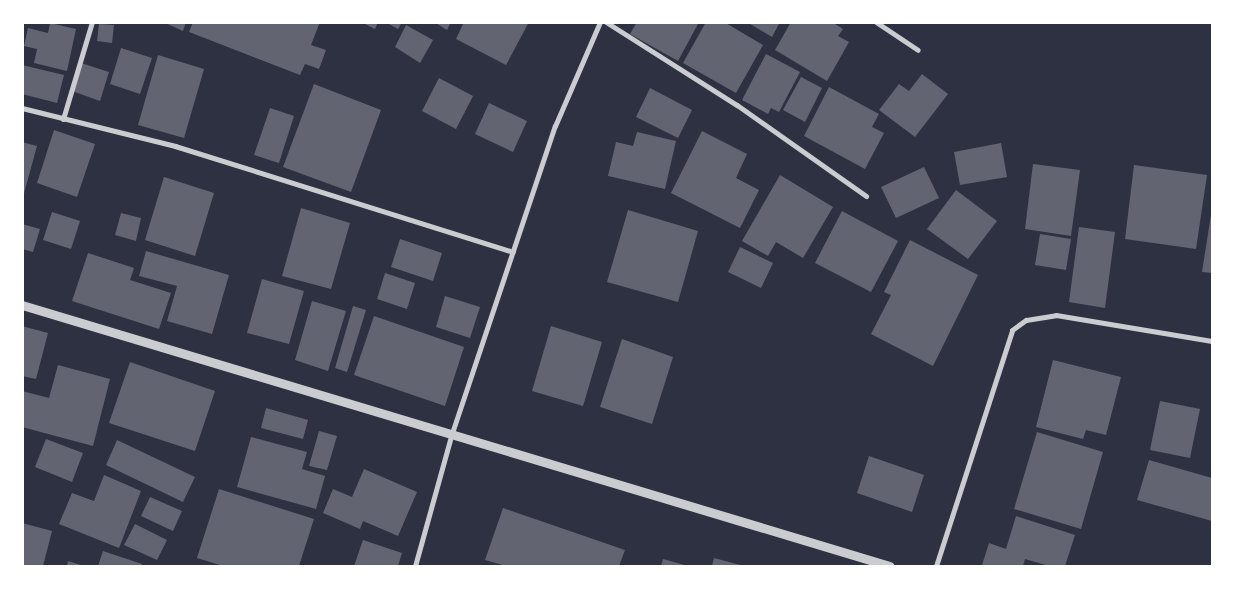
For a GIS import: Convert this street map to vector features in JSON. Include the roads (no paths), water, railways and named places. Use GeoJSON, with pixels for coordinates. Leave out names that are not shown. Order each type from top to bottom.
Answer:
{"type":"FeatureCollection","features":[{"type":"Feature","properties":{"kind":"street"},"geometry":{"type":"LineString","coordinates":[[63,119],[92,22]]}},
{"type":"Feature","properties":{"kind":"street"},"geometry":{"type":"LineString","coordinates":[[415,566],[452,433],[555,126],[600,22]]}},
{"type":"Feature","properties":{"kind":"street"},"geometry":{"type":"LineString","coordinates":[[606,22],[737,105],[866,196]]}},
{"type":"Feature","properties":{"kind":"street"},"geometry":{"type":"LineString","coordinates":[[876,22],[918,50]]}},
{"type":"Feature","properties":{"kind":"street"},"geometry":{"type":"LineString","coordinates":[[22,108],[175,146],[513,252]]}},
{"type":"Feature","properties":{"kind":"street"},"geometry":{"type":"LineString","coordinates":[[22,305],[890,566]]}},
{"type":"Feature","properties":{"kind":"street"},"geometry":{"type":"LineString","coordinates":[[936,566],[1012,330],[1026,320],[1056,315],[1212,341]]}}]}
